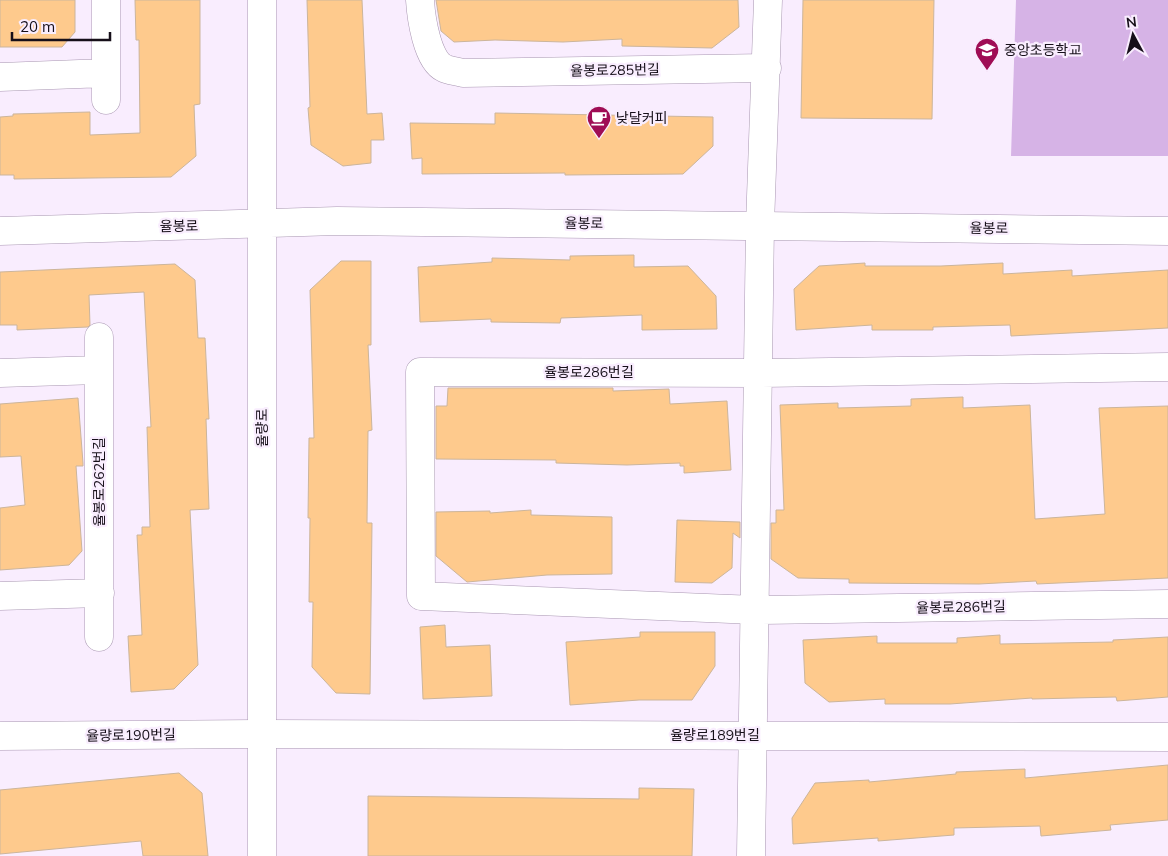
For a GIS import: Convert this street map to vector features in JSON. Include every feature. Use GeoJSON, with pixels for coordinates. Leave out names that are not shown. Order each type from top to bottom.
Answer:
{"type":"FeatureCollection","features":[{"type":"Feature","properties":{"kind":"street"},"geometry":{"type":"LineString","coordinates":[[106,0],[106,100]]}},
{"type":"Feature","properties":{"kind":"street","name":"율량로"},"geometry":{"type":"LineString","coordinates":[[262,0],[262,856]]}},
{"type":"Feature","properties":{"kind":"street","name":"율봉로285번길"},"geometry":{"type":"LineString","coordinates":[[420,0],[420,15],[431,53],[443,68],[463,73],[767,68]]}},
{"type":"Feature","properties":{"kind":"street"},"geometry":{"type":"LineString","coordinates":[[751,856],[760,225],[768,0]]}},
{"type":"Feature","properties":{"kind":"street"},"geometry":{"type":"LineString","coordinates":[[0,77],[106,73]]}},
{"type":"Feature","properties":{"kind":"street","name":"율봉로"},"geometry":{"type":"LineString","coordinates":[[0,231],[337,221],[1168,231]]}},
{"type":"Feature","properties":{"kind":"street","name":"율봉로262번길"},"geometry":{"type":"LineString","coordinates":[[99,336],[99,637]]}},
{"type":"Feature","properties":{"kind":"street","name":"율봉로286번길"},"geometry":{"type":"LineString","coordinates":[[1168,366],[758,373],[420,372],[421,596],[754,610],[1168,604]]}},
{"type":"Feature","properties":{"kind":"street"},"geometry":{"type":"LineString","coordinates":[[0,373],[99,370]]}},
{"type":"Feature","properties":{"kind":"street"},"geometry":{"type":"LineString","coordinates":[[0,596],[100,593]]}},
{"type":"Feature","properties":{"kind":"street","name":"율량로189번길"},"geometry":{"type":"LineString","coordinates":[[263,734],[1168,737]]}},
{"type":"Feature","properties":{"kind":"street","name":"율량로190번길"},"geometry":{"type":"LineString","coordinates":[[0,736],[263,734]]}},
{"type":"Feature","properties":{"kind":"shaded area"},"geometry":{"type":"Polygon","coordinates":[[[1016,0],[1168,0],[1168,156],[1011,156],[1016,0]]]}},
{"type":"Feature","properties":{"kind":"building"},"geometry":{"type":"Polygon","coordinates":[[[0,0],[75,0],[75,32],[62,47],[0,47],[0,0]]]}},
{"type":"Feature","properties":{"kind":"building"},"geometry":{"type":"Polygon","coordinates":[[[135,0],[200,0],[200,104],[194,105],[196,156],[171,177],[14,179],[14,175],[0,175],[0,117],[13,116],[13,114],[90,112],[90,135],[140,133],[139,40],[136,40],[135,0]]]}},
{"type":"Feature","properties":{"kind":"building"},"geometry":{"type":"Polygon","coordinates":[[[307,0],[362,0],[367,114],[382,113],[384,140],[371,140],[371,163],[343,166],[311,145],[308,108],[310,107],[307,0]]]}},
{"type":"Feature","properties":{"kind":"building"},"geometry":{"type":"Polygon","coordinates":[[[436,0],[738,0],[739,27],[712,48],[622,46],[622,39],[563,42],[495,40],[454,42],[441,31],[436,0]]]}},
{"type":"Feature","properties":{"kind":"building"},"geometry":{"type":"Polygon","coordinates":[[[803,0],[934,0],[932,119],[801,118],[803,0]]]}},
{"type":"Feature","properties":{"kind":"building"},"geometry":{"type":"Polygon","coordinates":[[[495,113],[713,117],[713,146],[683,174],[422,174],[422,158],[412,159],[410,123],[495,124],[495,113]]]}},
{"type":"Feature","properties":{"kind":"building"},"geometry":{"type":"Polygon","coordinates":[[[634,255],[634,267],[688,266],[716,296],[717,329],[642,330],[642,315],[561,318],[560,323],[491,322],[491,319],[420,322],[418,267],[492,262],[492,258],[570,260],[570,256],[634,255]]]}},
{"type":"Feature","properties":{"kind":"building"},"geometry":{"type":"Polygon","coordinates":[[[341,261],[371,261],[371,345],[368,345],[372,430],[368,431],[367,523],[372,523],[370,694],[336,693],[312,667],[313,602],[309,602],[310,518],[308,518],[309,438],[314,438],[310,290],[341,261]]]}},
{"type":"Feature","properties":{"kind":"building"},"geometry":{"type":"Polygon","coordinates":[[[865,263],[865,266],[941,266],[1003,263],[1003,274],[1072,270],[1072,276],[1168,270],[1168,328],[1011,336],[1010,325],[933,327],[933,330],[872,330],[872,325],[796,330],[794,289],[819,266],[865,263]]]}},
{"type":"Feature","properties":{"kind":"building"},"geometry":{"type":"Polygon","coordinates":[[[175,264],[195,280],[198,338],[205,338],[209,419],[206,419],[209,509],[190,510],[198,665],[174,689],[131,692],[128,636],[142,635],[137,535],[142,535],[142,527],[150,527],[147,427],[151,427],[144,292],[89,295],[90,325],[88,327],[17,330],[17,325],[0,325],[0,272],[175,264]]]}},
{"type":"Feature","properties":{"kind":"building"},"geometry":{"type":"Polygon","coordinates":[[[448,388],[613,388],[613,391],[669,389],[670,404],[727,401],[731,470],[684,473],[684,466],[680,466],[680,463],[627,465],[556,463],[556,460],[436,459],[436,406],[447,406],[448,388]]]}},
{"type":"Feature","properties":{"kind":"building"},"geometry":{"type":"Polygon","coordinates":[[[963,397],[963,408],[1030,405],[1035,519],[1105,514],[1099,408],[1168,406],[1168,578],[1037,584],[1036,581],[979,584],[849,583],[849,579],[798,578],[771,559],[771,523],[776,523],[776,510],[784,510],[780,405],[838,403],[838,408],[911,406],[911,399],[963,397]]]}},
{"type":"Feature","properties":{"kind":"building"},"geometry":{"type":"Polygon","coordinates":[[[78,398],[83,466],[76,466],[82,551],[69,565],[0,570],[0,508],[25,505],[21,456],[0,457],[0,404],[78,398]]]}},
{"type":"Feature","properties":{"kind":"building"},"geometry":{"type":"Polygon","coordinates":[[[531,510],[531,515],[612,517],[612,574],[547,575],[467,582],[436,556],[436,512],[490,511],[490,513],[531,510]]]}},
{"type":"Feature","properties":{"kind":"building"},"geometry":{"type":"Polygon","coordinates":[[[677,520],[740,522],[740,538],[733,533],[732,568],[712,583],[675,582],[677,520]]]}},
{"type":"Feature","properties":{"kind":"building"},"geometry":{"type":"Polygon","coordinates":[[[445,625],[446,647],[490,645],[492,696],[423,699],[420,627],[445,625]]]}},
{"type":"Feature","properties":{"kind":"building"},"geometry":{"type":"Polygon","coordinates":[[[640,632],[715,632],[715,666],[692,700],[639,700],[570,705],[566,642],[640,637],[640,632]]]}},
{"type":"Feature","properties":{"kind":"building"},"geometry":{"type":"Polygon","coordinates":[[[1000,635],[1000,644],[1113,642],[1113,640],[1168,637],[1168,697],[1117,701],[1116,697],[1032,698],[950,704],[885,704],[885,699],[829,702],[805,683],[803,640],[877,636],[877,643],[957,643],[957,638],[1000,635]]]}},
{"type":"Feature","properties":{"kind":"building"},"geometry":{"type":"Polygon","coordinates":[[[1168,765],[1168,820],[1110,825],[1111,830],[1041,836],[1040,826],[954,828],[954,835],[878,841],[878,838],[793,844],[792,818],[815,783],[869,780],[869,782],[956,774],[956,772],[1025,769],[1025,778],[1168,765]]]}},
{"type":"Feature","properties":{"kind":"building"},"geometry":{"type":"Polygon","coordinates":[[[179,773],[202,793],[208,856],[143,856],[141,841],[0,854],[0,790],[179,773]]]}},
{"type":"Feature","properties":{"kind":"building"},"geometry":{"type":"Polygon","coordinates":[[[639,788],[694,789],[692,856],[368,856],[368,796],[639,799],[639,788]]]}},
{"type":"Feature","properties":{"kind":"place","name":"중앙초등학교"},"geometry":{"type":"Point","coordinates":[987,71]}},
{"type":"Feature","properties":{"kind":"place","name":"낮달커피"},"geometry":{"type":"Point","coordinates":[599,139]}}]}
